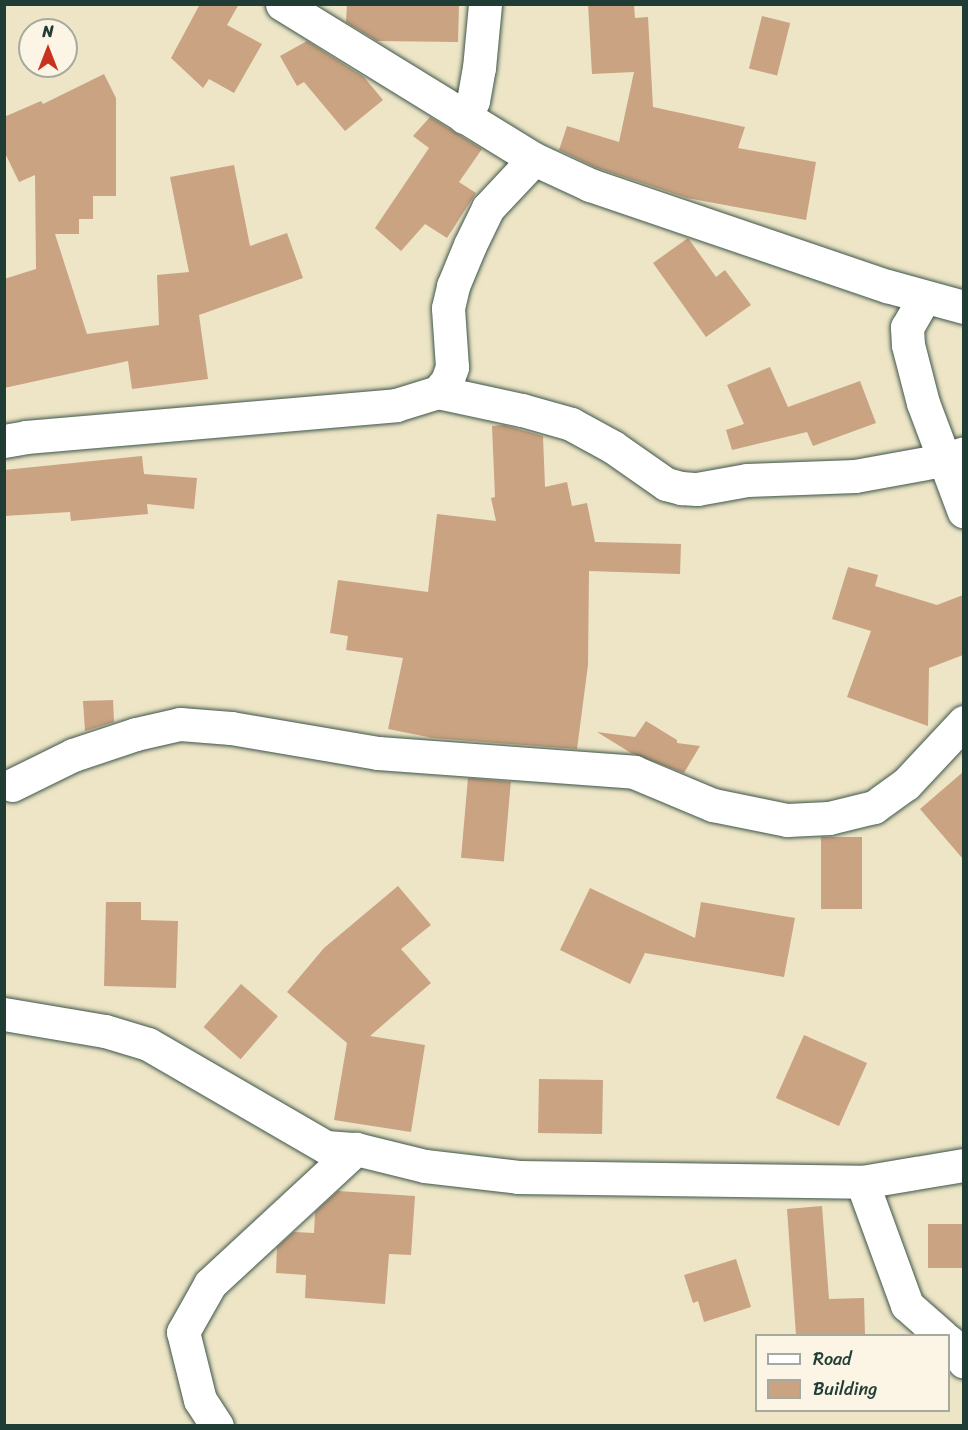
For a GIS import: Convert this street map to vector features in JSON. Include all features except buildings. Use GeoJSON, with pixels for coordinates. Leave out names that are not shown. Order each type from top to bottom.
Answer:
{"type":"FeatureCollection","features":[{"type":"Feature","properties":{"kind":"street"},"geometry":{"type":"LineString","coordinates":[[282,4],[534,159],[600,189],[924,298],[963,307]]}},
{"type":"Feature","properties":{"kind":"street"},"geometry":{"type":"LineString","coordinates":[[464,117],[473,101],[479,68],[485,4]]}},
{"type":"Feature","properties":{"kind":"street"},"geometry":{"type":"LineString","coordinates":[[438,392],[447,381],[452,366],[448,308],[453,286],[488,208],[534,159]]}},
{"type":"Feature","properties":{"kind":"street"},"geometry":{"type":"LineString","coordinates":[[924,298],[907,327],[908,345],[953,457],[963,512]]}},
{"type":"Feature","properties":{"kind":"street"},"geometry":{"type":"LineString","coordinates":[[4,441],[26,436],[396,405],[438,392],[522,410],[571,424],[613,447],[666,484],[681,488],[697,489],[747,480],[855,476],[953,457]]}},
{"type":"Feature","properties":{"kind":"street"},"geometry":{"type":"LineString","coordinates":[[12,785],[73,755],[136,734],[180,724],[231,728],[378,753],[634,772],[713,805],[787,820],[829,818],[874,807],[906,784],[963,722]]}},
{"type":"Feature","properties":{"kind":"street"},"geometry":{"type":"LineString","coordinates":[[4,1014],[105,1031],[148,1044],[326,1148],[356,1149],[425,1166],[518,1177],[862,1182],[963,1165]]}},
{"type":"Feature","properties":{"kind":"street"},"geometry":{"type":"LineString","coordinates":[[217,1425],[200,1400],[183,1332],[210,1284],[356,1149]]}},
{"type":"Feature","properties":{"kind":"street"},"geometry":{"type":"LineString","coordinates":[[862,1182],[907,1305],[941,1334]]}},
{"type":"Feature","properties":{"kind":"street"},"geometry":{"type":"LineString","coordinates":[[950,1343],[963,1362]]}}]}
